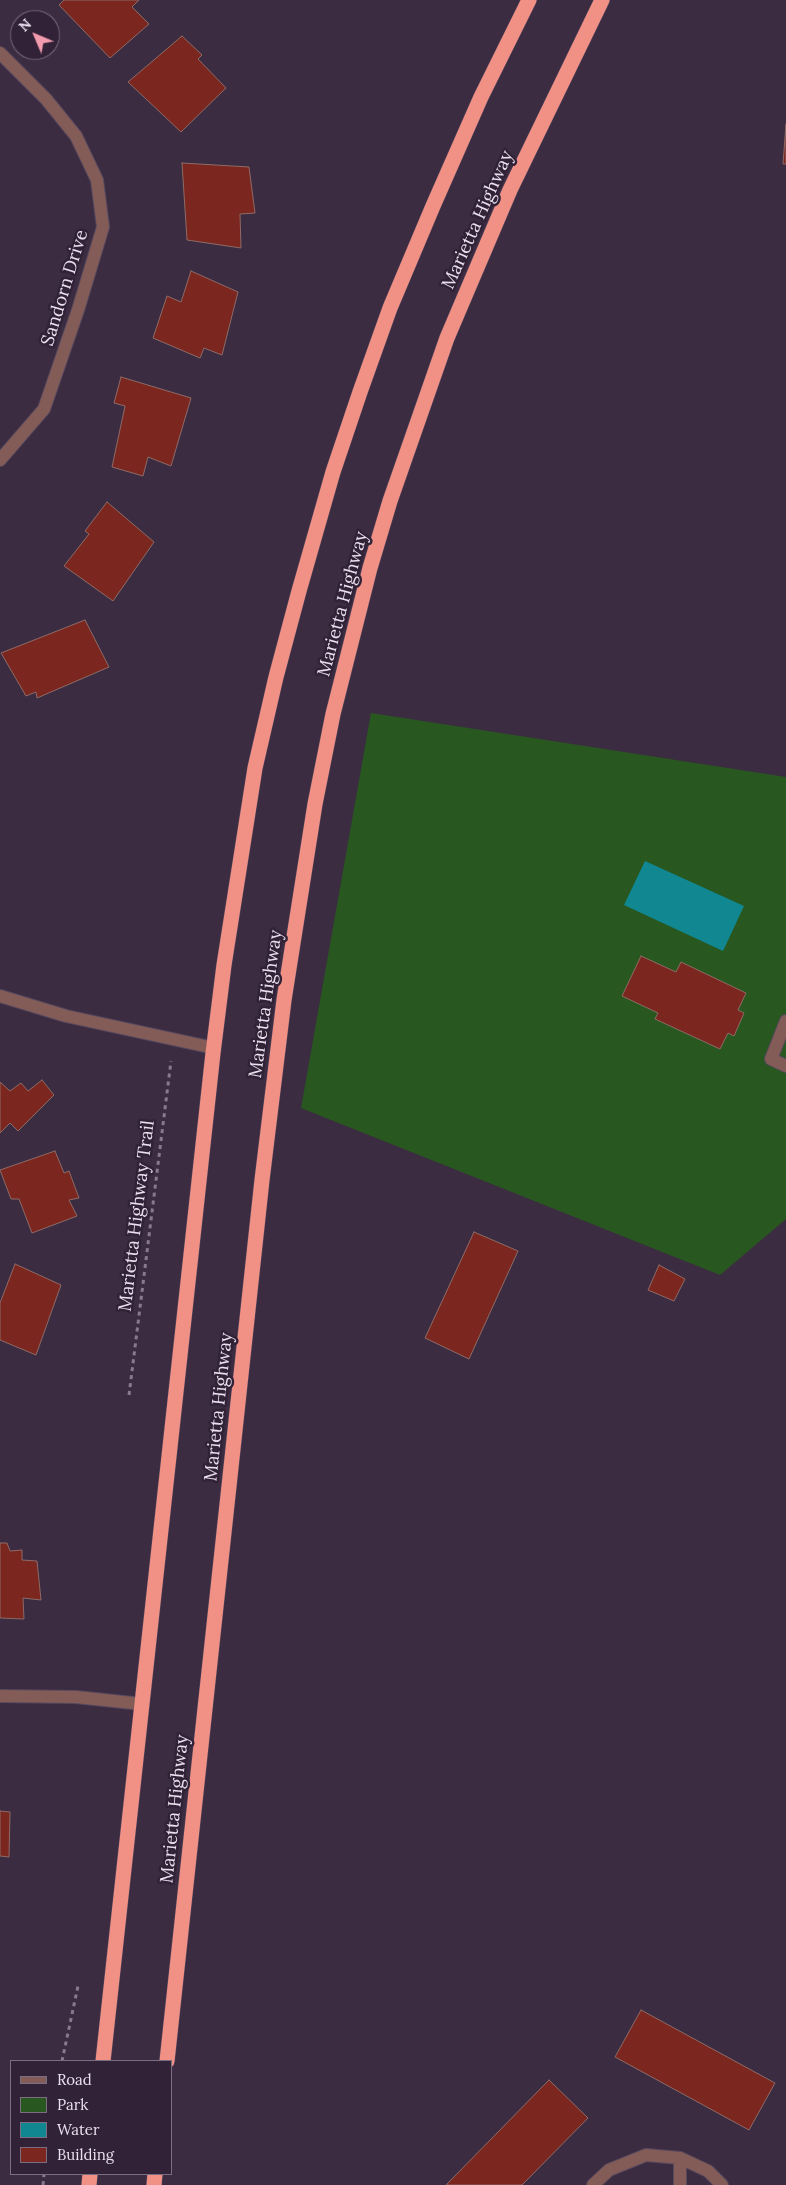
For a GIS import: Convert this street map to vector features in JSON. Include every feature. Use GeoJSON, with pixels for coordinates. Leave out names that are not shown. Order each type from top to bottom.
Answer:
{"type":"FeatureCollection","features":[{"type":"Feature","properties":{"kind":"highway"},"geometry":{"type":"LineString","coordinates":[[102,2060],[214,1048],[224,965],[255,768],[276,677],[333,472],[390,308],[481,97],[529,0]]}},
{"type":"Feature","properties":{"kind":"highway","name":"Marietta Highway"},"geometry":{"type":"LineString","coordinates":[[167,2060],[262,1180],[284,1000],[315,804],[332,723],[370,568],[390,501],[446,338],[510,190],[602,0]]}},
{"type":"Feature","properties":{"kind":"street","name":"Sandorn Drive"},"geometry":{"type":"LineString","coordinates":[[0,53],[46,99],[76,136],[97,180],[103,227],[78,310],[44,409],[0,460]]}},
{"type":"Feature","properties":{"kind":"street"},"geometry":{"type":"LineString","coordinates":[[0,996],[66,1016],[214,1048]]}},
{"type":"Feature","properties":{"kind":"street"},"geometry":{"type":"LineString","coordinates":[[786,1021],[770,1058],[786,1066]]}},
{"type":"Feature","properties":{"kind":"street"},"geometry":{"type":"LineString","coordinates":[[0,1696],[76,1697],[142,1704]]}},
{"type":"Feature","properties":{"kind":"street"},"geometry":{"type":"LineString","coordinates":[[593,2185],[608,2170],[646,2155],[680,2158],[708,2171],[722,2185]]}},
{"type":"Feature","properties":{"kind":"street"},"geometry":{"type":"LineString","coordinates":[[680,2158],[680,2185]]}},
{"type":"Feature","properties":{"kind":"path","name":"Marietta Highway Trail"},"geometry":{"type":"LineString","coordinates":[[129,1396],[173,1039]]}},
{"type":"Feature","properties":{"kind":"path"},"geometry":{"type":"LineString","coordinates":[[62,2060],[78,1986]]}},
{"type":"Feature","properties":{"kind":"green space"},"geometry":{"type":"Polygon","coordinates":[[[371,713],[786,777],[786,1219],[720,1275],[301,1108],[371,713]]]}},
{"type":"Feature","properties":{"kind":"water"},"geometry":{"type":"Polygon","coordinates":[[[645,861],[744,906],[723,951],[624,905],[645,861]]]}},
{"type":"Feature","properties":{"kind":"building"},"geometry":{"type":"Polygon","coordinates":[[[64,0],[139,0],[132,7],[149,24],[110,58],[59,5],[64,0]]]}},
{"type":"Feature","properties":{"kind":"building"},"geometry":{"type":"Polygon","coordinates":[[[182,36],[202,55],[198,59],[226,88],[181,132],[128,82],[182,36]]]}},
{"type":"Feature","properties":{"kind":"building"},"geometry":{"type":"Polygon","coordinates":[[[786,124],[786,164],[783,164],[786,124]]]}},
{"type":"Feature","properties":{"kind":"building"},"geometry":{"type":"Polygon","coordinates":[[[182,163],[249,167],[255,213],[240,214],[241,248],[187,240],[182,163]]]}},
{"type":"Feature","properties":{"kind":"building"},"geometry":{"type":"Polygon","coordinates":[[[191,271],[238,292],[222,355],[204,348],[200,358],[153,338],[167,296],[181,302],[191,271]]]}},
{"type":"Feature","properties":{"kind":"building"},"geometry":{"type":"Polygon","coordinates":[[[121,377],[191,398],[171,466],[148,457],[143,476],[112,467],[125,406],[114,403],[121,377]]]}},
{"type":"Feature","properties":{"kind":"building"},"geometry":{"type":"Polygon","coordinates":[[[107,502],[154,542],[113,601],[64,566],[89,534],[85,531],[107,502]]]}},
{"type":"Feature","properties":{"kind":"building"},"geometry":{"type":"Polygon","coordinates":[[[85,620],[109,667],[37,698],[36,692],[26,696],[1,653],[85,620]]]}},
{"type":"Feature","properties":{"kind":"building"},"geometry":{"type":"Polygon","coordinates":[[[641,956],[676,972],[681,962],[746,993],[738,1010],[744,1013],[734,1036],[728,1033],[720,1049],[655,1019],[658,1013],[622,996],[641,956]]]}},
{"type":"Feature","properties":{"kind":"building"},"geometry":{"type":"Polygon","coordinates":[[[42,1080],[54,1095],[18,1131],[10,1123],[0,1133],[0,1082],[10,1091],[21,1083],[28,1091],[42,1080]]]}},
{"type":"Feature","properties":{"kind":"building"},"geometry":{"type":"Polygon","coordinates":[[[55,1151],[64,1173],[69,1171],[79,1198],[69,1200],[77,1216],[32,1233],[19,1199],[11,1199],[0,1170],[55,1151]]]}},
{"type":"Feature","properties":{"kind":"building"},"geometry":{"type":"Polygon","coordinates":[[[474,1232],[518,1251],[469,1359],[425,1338],[474,1232]]]}},
{"type":"Feature","properties":{"kind":"building"},"geometry":{"type":"Polygon","coordinates":[[[15,1264],[61,1285],[36,1355],[0,1340],[0,1303],[15,1264]]]}},
{"type":"Feature","properties":{"kind":"building"},"geometry":{"type":"Polygon","coordinates":[[[659,1265],[685,1279],[674,1301],[648,1290],[659,1265]]]}},
{"type":"Feature","properties":{"kind":"building"},"geometry":{"type":"Polygon","coordinates":[[[0,1543],[7,1543],[10,1551],[22,1550],[22,1560],[37,1561],[41,1600],[23,1598],[24,1619],[0,1618],[0,1543]]]}},
{"type":"Feature","properties":{"kind":"building"},"geometry":{"type":"Polygon","coordinates":[[[0,1811],[10,1812],[9,1857],[0,1856],[0,1811]]]}},
{"type":"Feature","properties":{"kind":"building"},"geometry":{"type":"Polygon","coordinates":[[[641,2010],[775,2083],[749,2130],[615,2057],[641,2010]]]}},
{"type":"Feature","properties":{"kind":"building"},"geometry":{"type":"Polygon","coordinates":[[[549,2080],[588,2118],[522,2185],[446,2185],[549,2080]]]}}]}
